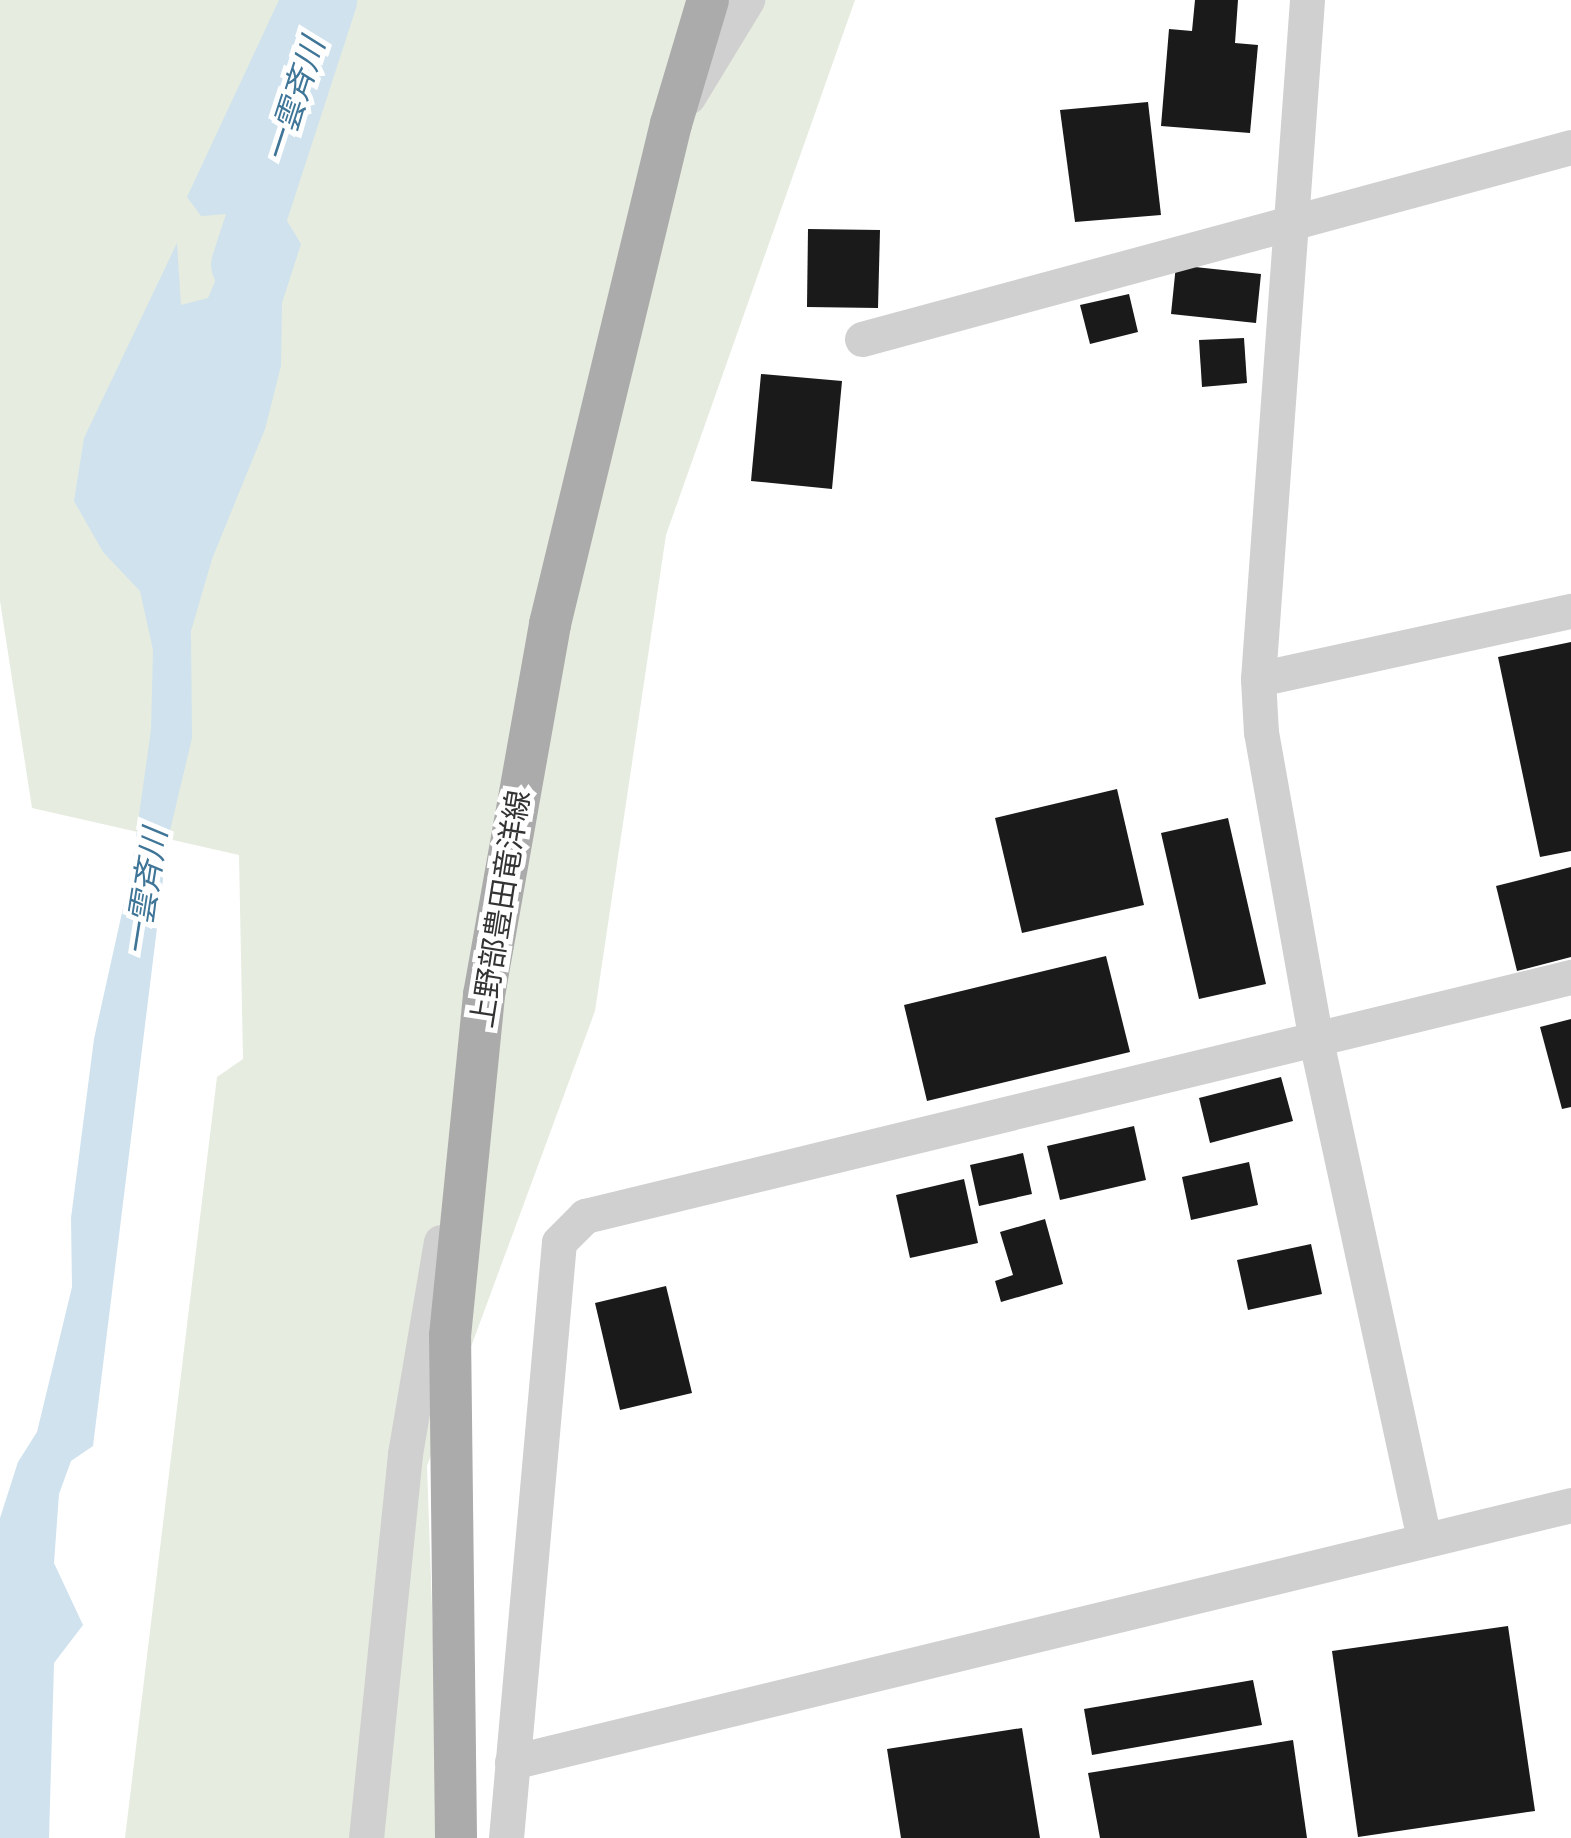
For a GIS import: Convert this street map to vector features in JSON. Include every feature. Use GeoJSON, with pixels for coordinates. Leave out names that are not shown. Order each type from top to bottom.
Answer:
{"type":"FeatureCollection","features":[{"type":"Feature","properties":{"kind":"main road","name":"上野部豊田竜洋線"},"geometry":{"type":"LineString","coordinates":[[456,1838],[450,1336],[484,995],[550,624],[670,124],[708,0]]}},
{"type":"Feature","properties":{"kind":"street"},"geometry":{"type":"LineString","coordinates":[[670,124],[747,0]]}},
{"type":"Feature","properties":{"kind":"street"},"geometry":{"type":"LineString","coordinates":[[1307,0],[1258,678],[1261,732],[1315,1036],[1424,1539]]}},
{"type":"Feature","properties":{"kind":"street"},"geometry":{"type":"LineString","coordinates":[[862,339],[1294,218],[1571,147]]}},
{"type":"Feature","properties":{"kind":"street"},"geometry":{"type":"LineString","coordinates":[[1258,678],[1571,611]]}},
{"type":"Feature","properties":{"kind":"street"},"geometry":{"type":"LineString","coordinates":[[506,1838],[559,1242],[585,1216],[1571,977]]}},
{"type":"Feature","properties":{"kind":"street"},"geometry":{"type":"LineString","coordinates":[[366,1838],[404,1454],[484,995]]}},
{"type":"Feature","properties":{"kind":"street"},"geometry":{"type":"LineString","coordinates":[[512,1762],[1571,1505]]}},
{"type":"Feature","properties":{"kind":"shaded area"},"geometry":{"type":"Polygon","coordinates":[[[0,0],[855,0],[666,535],[595,1011],[427,1466],[440,1838],[125,1838],[217,1077],[243,1059],[239,855],[32,808],[0,601],[0,0]]]}},
{"type":"Feature","properties":{"kind":"water"},"geometry":{"type":"Polygon","coordinates":[[[279,0],[346,0],[252,163],[301,244],[282,303],[281,366],[265,429],[212,559],[191,631],[192,738],[168,839],[93,1446],[71,1461],[59,1494],[54,1563],[83,1625],[54,1663],[49,1838],[0,1838],[0,1518],[18,1462],[37,1432],[72,1287],[71,1218],[94,1039],[131,872],[151,730],[153,650],[140,591],[103,552],[74,501],[84,438],[177,243],[181,305],[208,298],[231,244],[227,214],[201,216],[187,197],[279,0]]]}},
{"type":"Feature","properties":{"kind":"building"},"geometry":{"type":"Polygon","coordinates":[[[1195,0],[1238,0],[1235,43],[1258,45],[1250,133],[1161,126],[1169,29],[1192,31],[1195,0]]]}},
{"type":"Feature","properties":{"kind":"building"},"geometry":{"type":"Polygon","coordinates":[[[1148,102],[1161,215],[1075,222],[1060,110],[1148,102]]]}},
{"type":"Feature","properties":{"kind":"building"},"geometry":{"type":"Polygon","coordinates":[[[808,229],[880,230],[878,308],[807,307],[808,229]]]}},
{"type":"Feature","properties":{"kind":"building"},"geometry":{"type":"Polygon","coordinates":[[[1176,265],[1261,274],[1256,323],[1171,314],[1176,265]]]}},
{"type":"Feature","properties":{"kind":"building"},"geometry":{"type":"Polygon","coordinates":[[[1129,294],[1138,332],[1090,344],[1080,305],[1129,294]]]}},
{"type":"Feature","properties":{"kind":"building"},"geometry":{"type":"Polygon","coordinates":[[[1244,338],[1247,383],[1202,387],[1199,340],[1244,338]]]}},
{"type":"Feature","properties":{"kind":"building"},"geometry":{"type":"Polygon","coordinates":[[[761,374],[842,381],[832,489],[751,481],[761,374]]]}},
{"type":"Feature","properties":{"kind":"building"},"geometry":{"type":"Polygon","coordinates":[[[1571,642],[1571,851],[1540,857],[1498,657],[1571,642]]]}},
{"type":"Feature","properties":{"kind":"building"},"geometry":{"type":"Polygon","coordinates":[[[1117,789],[1144,905],[1022,933],[995,818],[1117,789]]]}},
{"type":"Feature","properties":{"kind":"building"},"geometry":{"type":"Polygon","coordinates":[[[1228,818],[1266,984],[1199,999],[1161,833],[1228,818]]]}},
{"type":"Feature","properties":{"kind":"building"},"geometry":{"type":"Polygon","coordinates":[[[1571,867],[1571,957],[1517,971],[1496,886],[1571,867]]]}},
{"type":"Feature","properties":{"kind":"building"},"geometry":{"type":"Polygon","coordinates":[[[1106,956],[1130,1052],[927,1101],[904,1005],[1106,956]]]}},
{"type":"Feature","properties":{"kind":"building"},"geometry":{"type":"Polygon","coordinates":[[[1571,1019],[1571,1107],[1562,1109],[1540,1027],[1571,1019]]]}},
{"type":"Feature","properties":{"kind":"building"},"geometry":{"type":"Polygon","coordinates":[[[1281,1077],[1293,1121],[1210,1143],[1199,1098],[1281,1077]]]}},
{"type":"Feature","properties":{"kind":"building"},"geometry":{"type":"Polygon","coordinates":[[[1134,1126],[1146,1180],[1060,1200],[1047,1146],[1134,1126]]]}},
{"type":"Feature","properties":{"kind":"building"},"geometry":{"type":"Polygon","coordinates":[[[1023,1153],[1032,1194],[979,1206],[970,1165],[1023,1153]]]}},
{"type":"Feature","properties":{"kind":"building"},"geometry":{"type":"Polygon","coordinates":[[[1249,1162],[1258,1205],[1191,1220],[1182,1177],[1249,1162]]]}},
{"type":"Feature","properties":{"kind":"building"},"geometry":{"type":"Polygon","coordinates":[[[964,1179],[978,1243],[910,1258],[896,1195],[964,1179]]]}},
{"type":"Feature","properties":{"kind":"building"},"geometry":{"type":"Polygon","coordinates":[[[1045,1219],[1063,1284],[1001,1302],[995,1281],[1013,1275],[1000,1232],[1045,1219]]]}},
{"type":"Feature","properties":{"kind":"building"},"geometry":{"type":"Polygon","coordinates":[[[1311,1244],[1322,1294],[1248,1310],[1237,1260],[1311,1244]]]}},
{"type":"Feature","properties":{"kind":"building"},"geometry":{"type":"Polygon","coordinates":[[[666,1286],[692,1393],[620,1410],[595,1303],[666,1286]]]}},
{"type":"Feature","properties":{"kind":"building"},"geometry":{"type":"Polygon","coordinates":[[[1508,1626],[1535,1811],[1358,1837],[1332,1651],[1508,1626]]]}},
{"type":"Feature","properties":{"kind":"building"},"geometry":{"type":"Polygon","coordinates":[[[1253,1680],[1262,1725],[1092,1755],[1084,1709],[1253,1680]]]}},
{"type":"Feature","properties":{"kind":"building"},"geometry":{"type":"Polygon","coordinates":[[[1022,1728],[1040,1838],[901,1838],[887,1749],[1022,1728]]]}},
{"type":"Feature","properties":{"kind":"building"},"geometry":{"type":"Polygon","coordinates":[[[1293,1740],[1307,1838],[1100,1838],[1088,1773],[1293,1740]]]}},
{"type":"Feature","properties":{"kind":"waterway","name":"一雲斉川"},"geometry":{"type":"LineString","coordinates":[[241,265],[327,0]]}}]}
